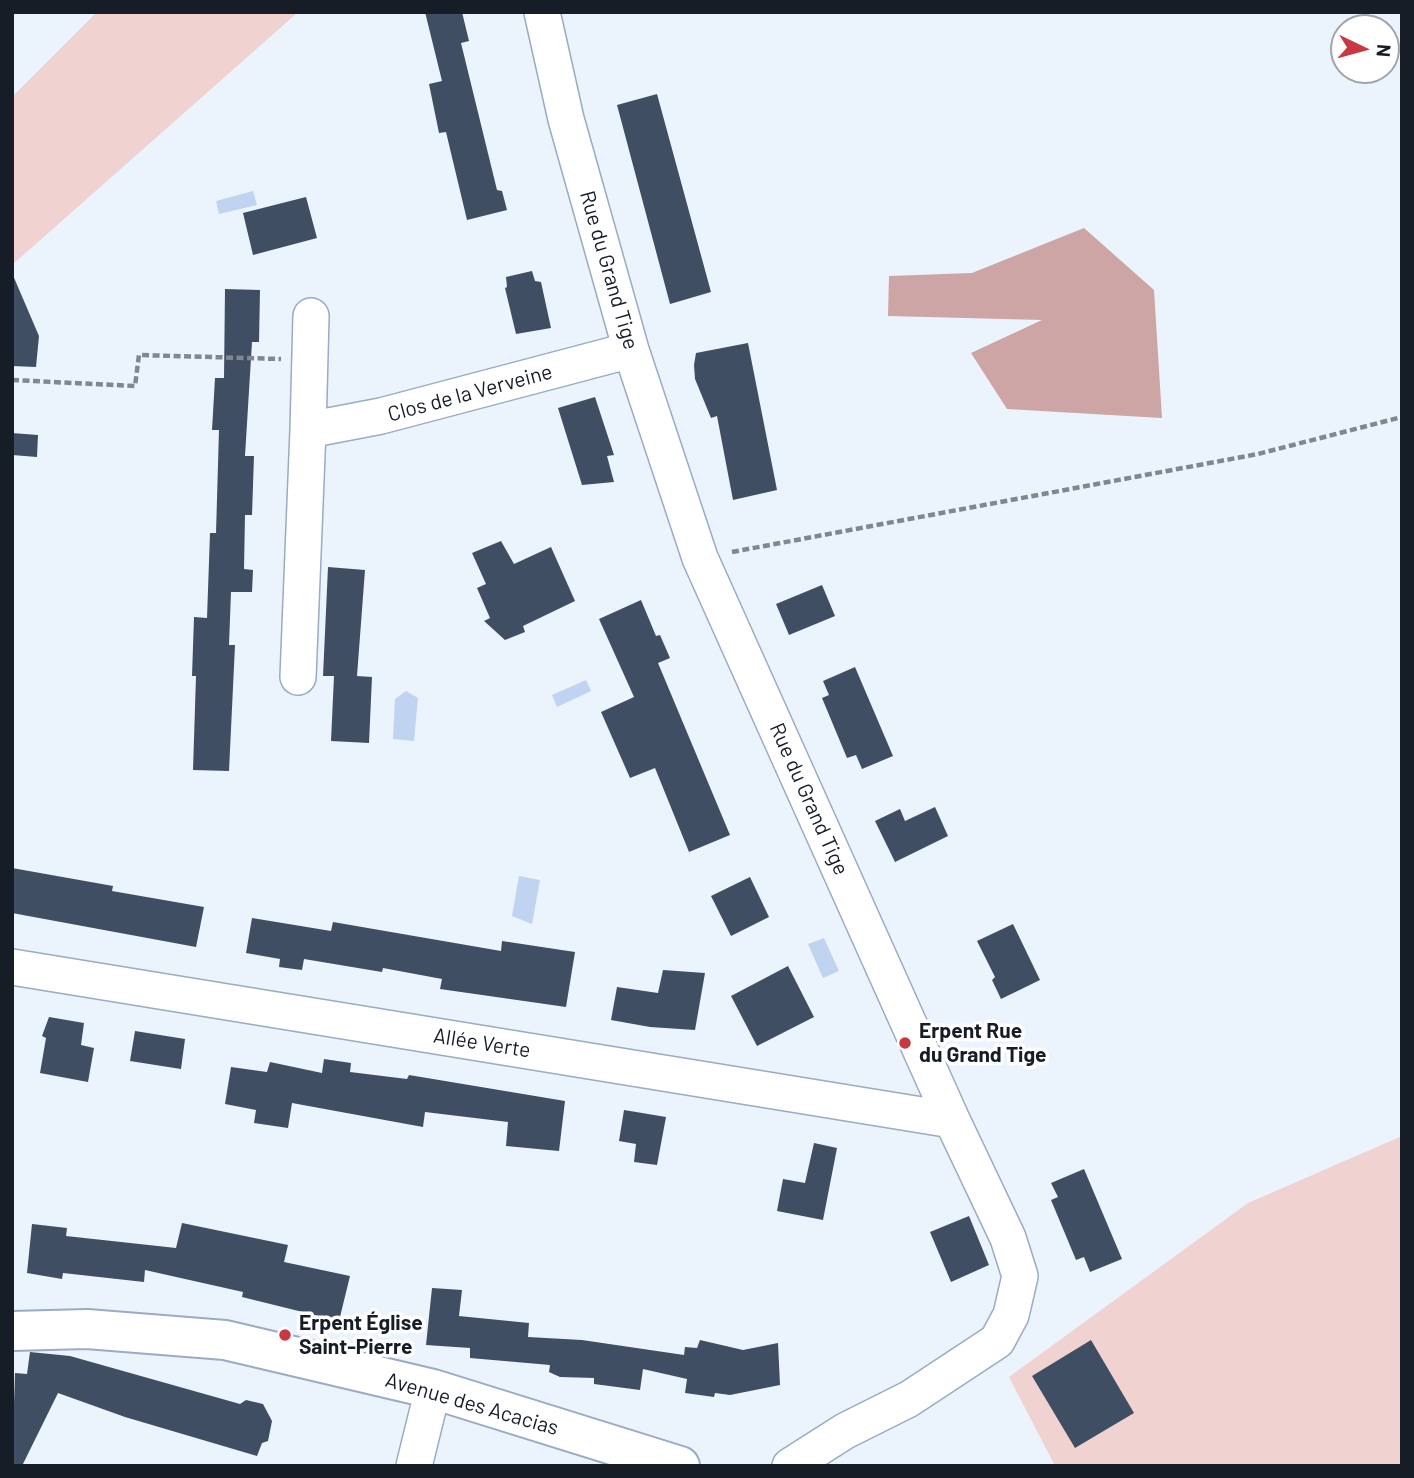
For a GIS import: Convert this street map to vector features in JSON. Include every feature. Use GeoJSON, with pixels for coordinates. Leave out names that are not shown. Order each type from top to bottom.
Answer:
{"type":"FeatureCollection","features":[{"type":"Feature","properties":{"kind":"street","name":"Rue du Grand Tige"},"geometry":{"type":"LineString","coordinates":[[542,12],[566,119],[631,349],[700,558],[952,1120],[1009,1238],[1020,1276],[1011,1315],[997,1341],[909,1399],[845,1431],[790,1466]]}},
{"type":"Feature","properties":{"kind":"street"},"geometry":{"type":"LineString","coordinates":[[298,677],[311,316]]}},
{"type":"Feature","properties":{"kind":"street","name":"Clos de la Verveine"},"geometry":{"type":"LineString","coordinates":[[308,430],[382,416],[631,349]]}},
{"type":"Feature","properties":{"kind":"street","name":"Allée Verte"},"geometry":{"type":"LineString","coordinates":[[12,967],[952,1120]]}},
{"type":"Feature","properties":{"kind":"street","name":"Avenue des Acacias"},"geometry":{"type":"LineString","coordinates":[[12,1331],[87,1329],[225,1340],[433,1389],[680,1466]]}},
{"type":"Feature","properties":{"kind":"street"},"geometry":{"type":"LineString","coordinates":[[414,1466],[433,1389]]}},
{"type":"Feature","properties":{"kind":"path"},"geometry":{"type":"LineString","coordinates":[[12,380],[135,386],[139,355],[310,359]]}},
{"type":"Feature","properties":{"kind":"path"},"geometry":{"type":"LineString","coordinates":[[700,558],[1258,454],[1402,416]]}},
{"type":"Feature","properties":{"kind":"shaded area"},"geometry":{"type":"Polygon","coordinates":[[[97,12],[296,14],[12,265],[12,97],[97,12]]]}},
{"type":"Feature","properties":{"kind":"shaded area"},"geometry":{"type":"Polygon","coordinates":[[[1084,228],[1154,290],[1162,418],[1007,409],[971,353],[1042,320],[888,316],[889,276],[972,273],[1084,228]]]}},
{"type":"Feature","properties":{"kind":"shaded area"},"geometry":{"type":"Polygon","coordinates":[[[1402,1136],[1402,1466],[1055,1466],[1009,1377],[1248,1203],[1402,1136]]]}},
{"type":"Feature","properties":{"kind":"water"},"geometry":{"type":"Polygon","coordinates":[[[253,191],[257,205],[219,214],[216,201],[253,191]]]}},
{"type":"Feature","properties":{"kind":"water"},"geometry":{"type":"Polygon","coordinates":[[[586,680],[591,691],[557,707],[552,695],[586,680]]]}},
{"type":"Feature","properties":{"kind":"water"},"geometry":{"type":"Polygon","coordinates":[[[406,691],[418,698],[414,741],[393,739],[395,699],[406,691]]]}},
{"type":"Feature","properties":{"kind":"water"},"geometry":{"type":"Polygon","coordinates":[[[519,876],[540,880],[532,924],[512,916],[519,876]]]}},
{"type":"Feature","properties":{"kind":"water"},"geometry":{"type":"Polygon","coordinates":[[[824,938],[839,971],[823,978],[808,944],[824,938]]]}},
{"type":"Feature","properties":{"kind":"building"},"geometry":{"type":"Polygon","coordinates":[[[425,12],[462,12],[469,41],[461,43],[497,190],[502,191],[507,210],[467,220],[446,132],[439,133],[429,84],[442,81],[425,12]]]}},
{"type":"Feature","properties":{"kind":"building"},"geometry":{"type":"Polygon","coordinates":[[[657,94],[711,292],[670,304],[617,105],[657,94]]]}},
{"type":"Feature","properties":{"kind":"building"},"geometry":{"type":"Polygon","coordinates":[[[306,197],[317,238],[253,255],[243,213],[306,197]]]}},
{"type":"Feature","properties":{"kind":"building"},"geometry":{"type":"Polygon","coordinates":[[[532,271],[535,281],[541,282],[551,328],[516,334],[505,288],[506,277],[532,271]]]}},
{"type":"Feature","properties":{"kind":"building"},"geometry":{"type":"Polygon","coordinates":[[[12,273],[39,336],[36,367],[12,366],[12,273]]]}},
{"type":"Feature","properties":{"kind":"building"},"geometry":{"type":"Polygon","coordinates":[[[225,289],[260,290],[259,342],[252,342],[245,456],[254,456],[252,515],[245,515],[244,569],[253,570],[252,592],[231,592],[229,645],[235,645],[229,771],[193,770],[196,676],[192,676],[194,617],[207,618],[210,533],[216,533],[219,430],[212,430],[215,378],[224,378],[225,289]]]}},
{"type":"Feature","properties":{"kind":"building"},"geometry":{"type":"Polygon","coordinates":[[[748,343],[777,490],[733,500],[717,416],[711,418],[695,379],[694,365],[696,353],[748,343]]]}},
{"type":"Feature","properties":{"kind":"building"},"geometry":{"type":"Polygon","coordinates":[[[595,397],[614,455],[607,456],[614,482],[582,485],[558,408],[595,397]]]}},
{"type":"Feature","properties":{"kind":"building"},"geometry":{"type":"Polygon","coordinates":[[[12,433],[38,435],[37,457],[12,455],[12,433]]]}},
{"type":"Feature","properties":{"kind":"building"},"geometry":{"type":"Polygon","coordinates":[[[501,541],[514,564],[551,547],[575,601],[523,626],[525,632],[505,640],[484,621],[490,618],[477,588],[486,584],[472,553],[501,541]]]}},
{"type":"Feature","properties":{"kind":"building"},"geometry":{"type":"Polygon","coordinates":[[[328,567],[365,570],[357,676],[372,677],[369,743],[331,741],[334,676],[323,676],[328,567]]]}},
{"type":"Feature","properties":{"kind":"building"},"geometry":{"type":"Polygon","coordinates":[[[822,585],[835,616],[789,635],[776,604],[822,585]]]}},
{"type":"Feature","properties":{"kind":"building"},"geometry":{"type":"Polygon","coordinates":[[[641,600],[656,636],[660,635],[670,658],[658,663],[730,835],[689,852],[655,768],[630,778],[601,712],[634,697],[599,619],[641,600]]]}},
{"type":"Feature","properties":{"kind":"building"},"geometry":{"type":"Polygon","coordinates":[[[855,667],[893,756],[862,769],[856,755],[847,758],[822,698],[829,695],[823,681],[855,667]]]}},
{"type":"Feature","properties":{"kind":"building"},"geometry":{"type":"Polygon","coordinates":[[[935,807],[948,836],[895,862],[875,821],[900,809],[905,821],[935,807]]]}},
{"type":"Feature","properties":{"kind":"building"},"geometry":{"type":"Polygon","coordinates":[[[12,868],[113,886],[112,891],[204,907],[196,947],[12,913],[12,868]]]}},
{"type":"Feature","properties":{"kind":"building"},"geometry":{"type":"Polygon","coordinates":[[[750,877],[769,917],[731,936],[711,896],[750,877]]]}},
{"type":"Feature","properties":{"kind":"building"},"geometry":{"type":"Polygon","coordinates":[[[252,918],[331,931],[333,922],[501,951],[502,941],[575,952],[566,1007],[440,989],[442,979],[383,968],[382,972],[304,959],[302,970],[279,967],[280,959],[246,953],[252,918]]]}},
{"type":"Feature","properties":{"kind":"building"},"geometry":{"type":"Polygon","coordinates":[[[1013,924],[1040,980],[1001,999],[992,980],[995,977],[977,941],[1013,924]]]}},
{"type":"Feature","properties":{"kind":"building"},"geometry":{"type":"Polygon","coordinates":[[[788,966],[814,1017],[757,1046],[731,996],[788,966]]]}},
{"type":"Feature","properties":{"kind":"building"},"geometry":{"type":"Polygon","coordinates":[[[663,970],[705,973],[695,1030],[650,1027],[611,1020],[617,987],[658,993],[663,970]]]}},
{"type":"Feature","properties":{"kind":"building"},"geometry":{"type":"Polygon","coordinates":[[[49,1017],[84,1023],[81,1045],[94,1048],[88,1082],[40,1073],[46,1038],[42,1036],[49,1017]]]}},
{"type":"Feature","properties":{"kind":"building"},"geometry":{"type":"Polygon","coordinates":[[[135,1031],[185,1039],[181,1069],[130,1061],[135,1031]]]}},
{"type":"Feature","properties":{"kind":"building"},"geometry":{"type":"Polygon","coordinates":[[[324,1059],[351,1063],[350,1072],[407,1079],[409,1075],[565,1101],[559,1151],[506,1146],[508,1122],[425,1112],[423,1127],[292,1103],[288,1128],[254,1123],[256,1110],[225,1104],[231,1067],[267,1072],[270,1062],[322,1073],[324,1059]]]}},
{"type":"Feature","properties":{"kind":"building"},"geometry":{"type":"Polygon","coordinates":[[[624,1110],[666,1117],[657,1165],[634,1162],[636,1144],[619,1141],[624,1110]]]}},
{"type":"Feature","properties":{"kind":"building"},"geometry":{"type":"Polygon","coordinates":[[[814,1143],[837,1148],[823,1220],[777,1211],[783,1179],[805,1183],[814,1143]]]}},
{"type":"Feature","properties":{"kind":"building"},"geometry":{"type":"Polygon","coordinates":[[[1084,1169],[1122,1259],[1090,1272],[1084,1257],[1076,1260],[1051,1200],[1058,1197],[1051,1183],[1084,1169]]]}},
{"type":"Feature","properties":{"kind":"building"},"geometry":{"type":"Polygon","coordinates":[[[969,1216],[989,1265],[951,1282],[930,1232],[969,1216]]]}},
{"type":"Feature","properties":{"kind":"building"},"geometry":{"type":"Polygon","coordinates":[[[182,1223],[288,1245],[284,1262],[350,1276],[339,1321],[242,1297],[243,1292],[145,1270],[144,1282],[63,1273],[62,1279],[27,1273],[32,1224],[67,1228],[66,1236],[176,1248],[182,1223]]]}},
{"type":"Feature","properties":{"kind":"building"},"geometry":{"type":"Polygon","coordinates":[[[432,1288],[462,1290],[459,1316],[529,1323],[528,1337],[582,1340],[684,1355],[685,1347],[697,1348],[700,1340],[743,1350],[778,1343],[780,1385],[730,1395],[715,1393],[714,1397],[685,1393],[687,1379],[643,1369],[640,1390],[594,1384],[594,1378],[560,1377],[549,1372],[550,1365],[470,1358],[470,1348],[426,1345],[432,1288]]]}},
{"type":"Feature","properties":{"kind":"building"},"geometry":{"type":"Polygon","coordinates":[[[1091,1340],[1134,1413],[1075,1448],[1032,1376],[1091,1340]]]}},
{"type":"Feature","properties":{"kind":"building"},"geometry":{"type":"Polygon","coordinates":[[[30,1352],[70,1356],[240,1404],[246,1400],[263,1404],[272,1421],[268,1441],[262,1443],[257,1456],[125,1417],[58,1393],[22,1466],[12,1466],[15,1373],[27,1374],[30,1352]]]}},
{"type":"Feature","properties":{"kind":"place","name":"Erpent Rue du Grand Tige"},"geometry":{"type":"Point","coordinates":[905,1043]}},
{"type":"Feature","properties":{"kind":"place","name":"Erpent Église Saint-Pierre"},"geometry":{"type":"Point","coordinates":[285,1335]}}]}
